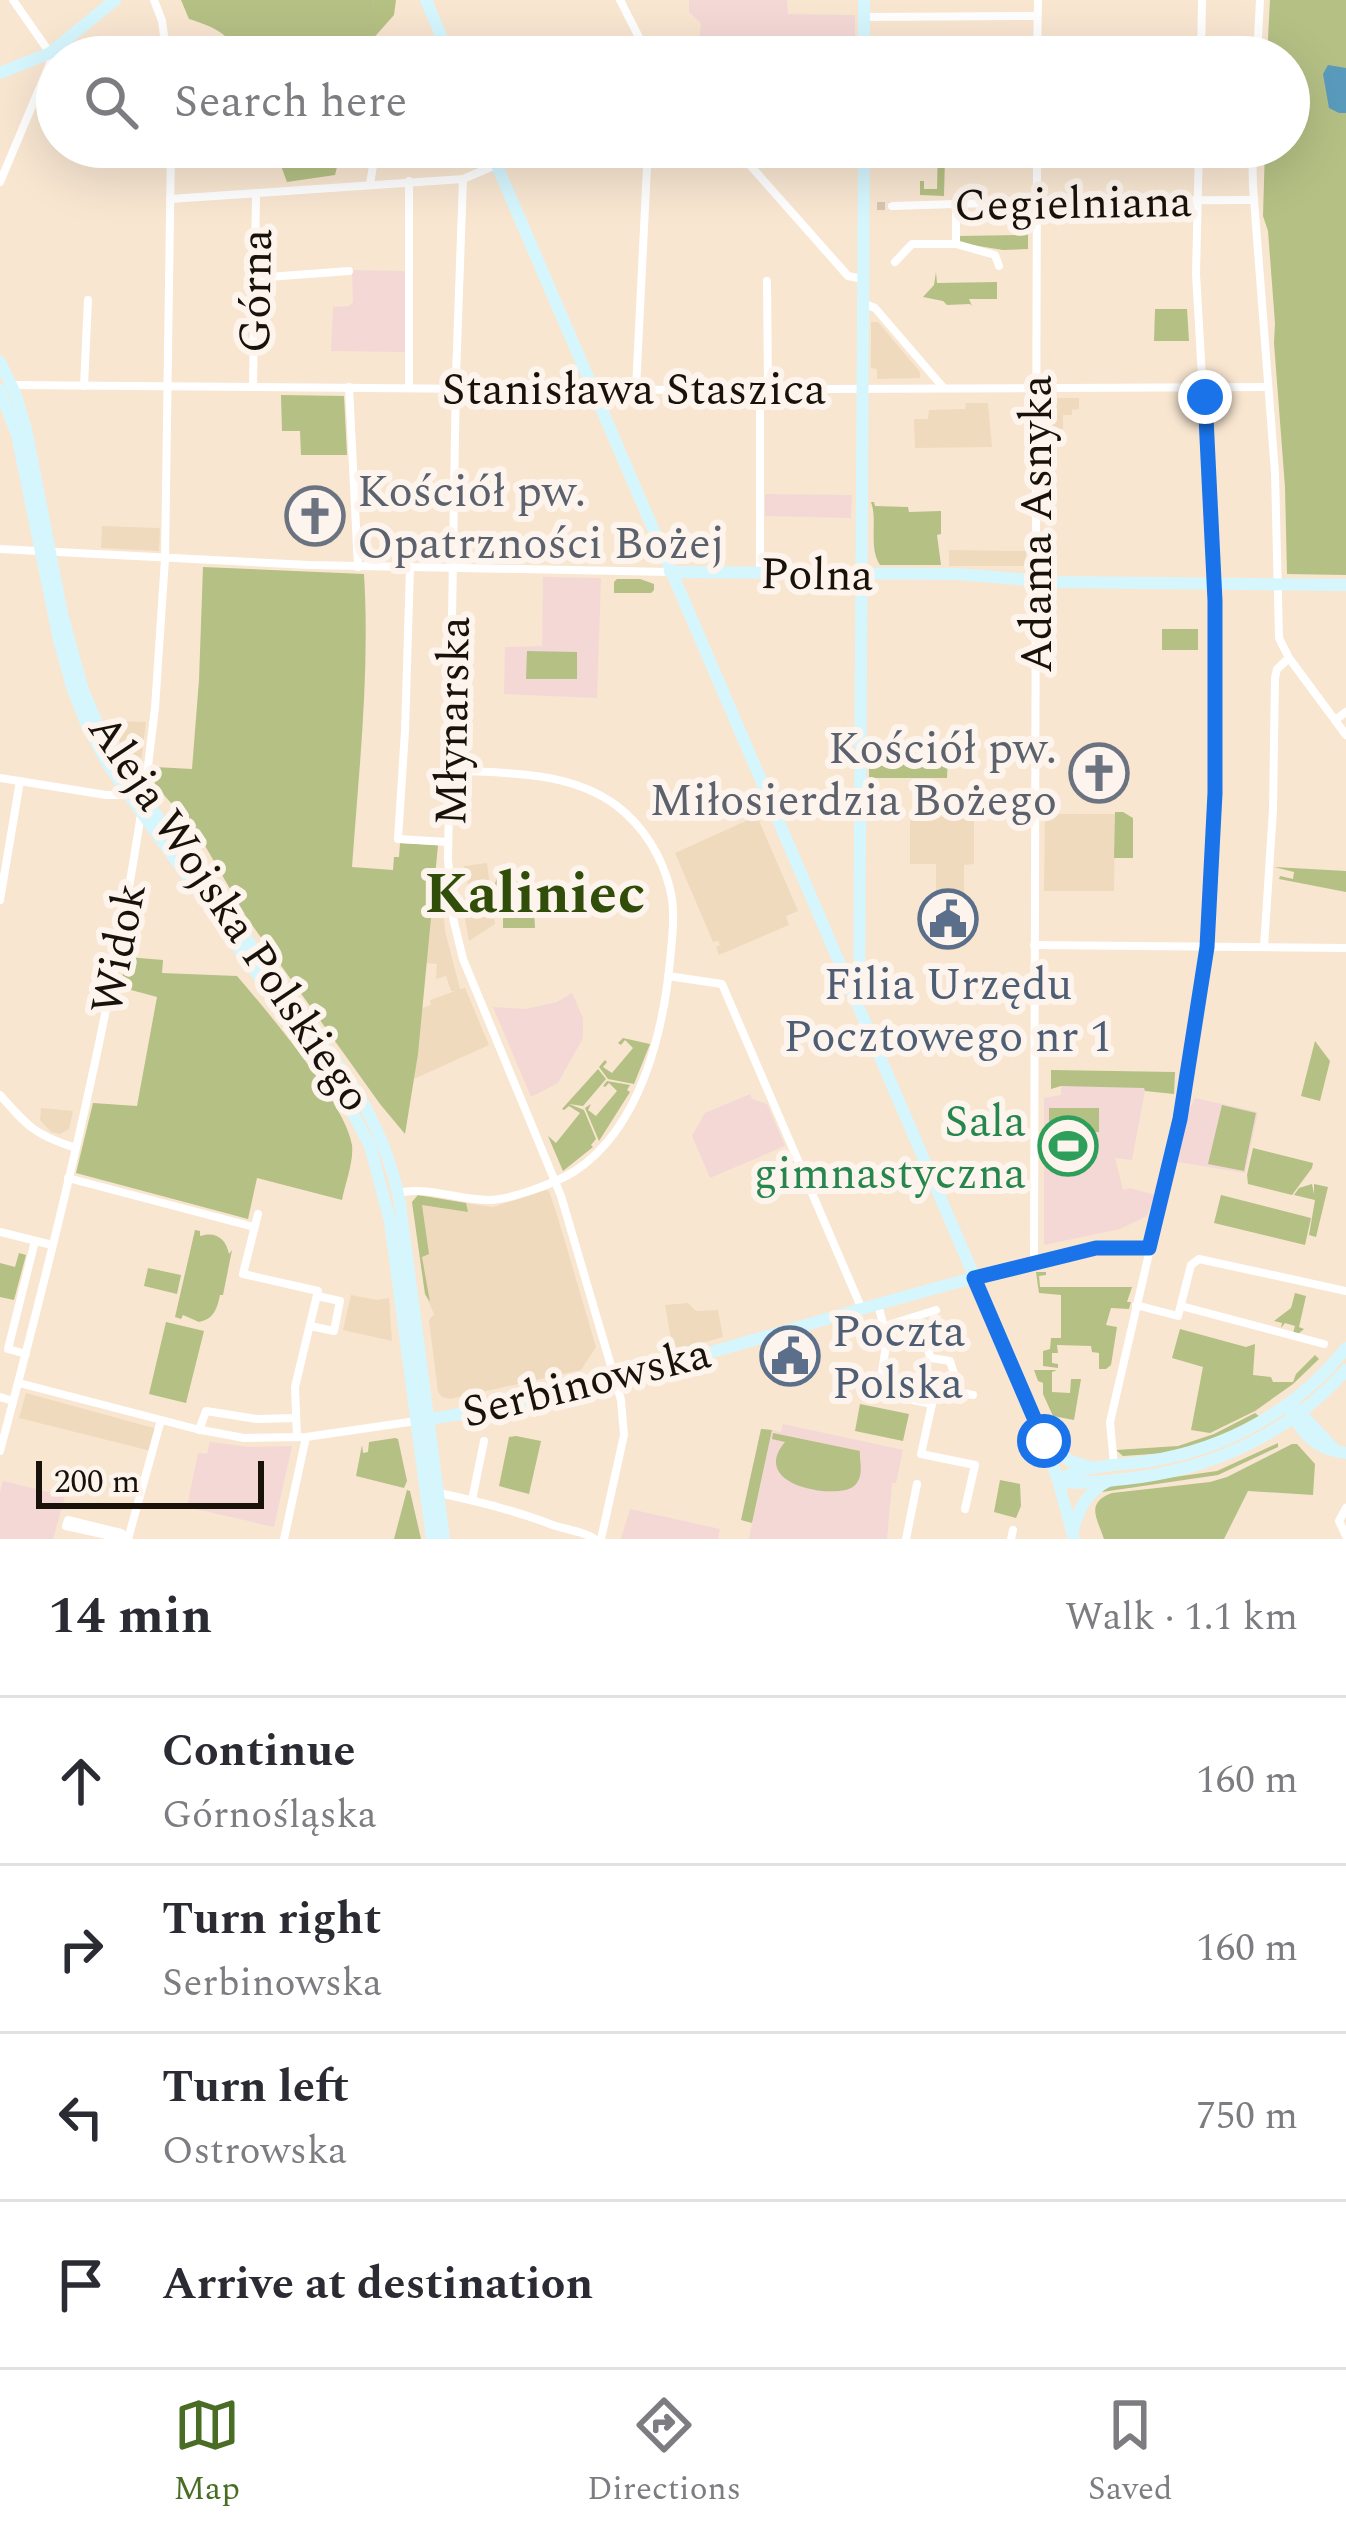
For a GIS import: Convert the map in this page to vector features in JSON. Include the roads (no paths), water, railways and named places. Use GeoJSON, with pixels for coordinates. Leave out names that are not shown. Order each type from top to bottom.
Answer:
{"type":"FeatureCollection","features":[{"type":"Feature","properties":{"kind":"street"},"geometry":{"type":"LineString","coordinates":[[13,0],[36,42]]}},
{"type":"Feature","properties":{"kind":"street"},"geometry":{"type":"LineString","coordinates":[[69,36],[115,0]]}},
{"type":"Feature","properties":{"kind":"street"},"geometry":{"type":"LineString","coordinates":[[154,0],[164,36]]}},
{"type":"Feature","properties":{"kind":"street"},"geometry":{"type":"LineString","coordinates":[[426,0],[441,36]]}},
{"type":"Feature","properties":{"kind":"street"},"geometry":{"type":"LineString","coordinates":[[620,0],[638,36]]}},
{"type":"Feature","properties":{"kind":"street"},"geometry":{"type":"LineString","coordinates":[[864,0],[864,36]]}},
{"type":"Feature","properties":{"kind":"street"},"geometry":{"type":"LineString","coordinates":[[1037,0],[1037,36]]}},
{"type":"Feature","properties":{"kind":"street"},"geometry":{"type":"LineString","coordinates":[[1201,36],[1202,0]]}},
{"type":"Feature","properties":{"kind":"street"},"geometry":{"type":"LineString","coordinates":[[1258,36],[1260,0]]}},
{"type":"Feature","properties":{"kind":"street"},"geometry":{"type":"LineString","coordinates":[[864,17],[1037,16]]}},
{"type":"Feature","properties":{"kind":"street"},"geometry":{"type":"LineString","coordinates":[[0,73],[36,59]]}},
{"type":"Feature","properties":{"kind":"street"},"geometry":{"type":"LineString","coordinates":[[0,182],[36,99]]}},
{"type":"Feature","properties":{"kind":"street","name":"Widok"},"geometry":{"type":"LineString","coordinates":[[0,1451],[120,949],[138,802],[148,768],[165,559],[171,168]]}},
{"type":"Feature","properties":{"kind":"street"},"geometry":{"type":"LineString","coordinates":[[370,184],[373,168]]}},
{"type":"Feature","properties":{"kind":"street"},"geometry":{"type":"LineString","coordinates":[[170,199],[463,179],[489,168]]}},
{"type":"Feature","properties":{"kind":"street"},"geometry":{"type":"LineString","coordinates":[[497,168],[1044,1441],[1073,1536]]}},
{"type":"Feature","properties":{"kind":"street"},"geometry":{"type":"LineString","coordinates":[[635,389],[647,168]]}},
{"type":"Feature","properties":{"kind":"street"},"geometry":{"type":"LineString","coordinates":[[753,168],[848,276],[863,279]]}},
{"type":"Feature","properties":{"kind":"street"},"geometry":{"type":"LineString","coordinates":[[858,1010],[863,279],[870,206],[866,168]]}},
{"type":"Feature","properties":{"kind":"street","name":"Adama Asnyka"},"geometry":{"type":"LineString","coordinates":[[1034,1262],[1036,168]]}},
{"type":"Feature","properties":{"kind":"street"},"geometry":{"type":"LineString","coordinates":[[1114,1465],[1110,1422],[1180,1119],[1207,947],[1215,793],[1214,584],[1196,274],[1198,168]]}},
{"type":"Feature","properties":{"kind":"street"},"geometry":{"type":"LineString","coordinates":[[1253,168],[1276,499],[1279,638],[1346,735]]}},
{"type":"Feature","properties":{"kind":"street","name":"Młynarska"},"geometry":{"type":"LineString","coordinates":[[463,179],[455,388],[449,890],[459,946],[555,1180],[615,1378],[625,1426],[598,1539]]}},
{"type":"Feature","properties":{"kind":"street"},"geometry":{"type":"LineString","coordinates":[[409,181],[409,388]]}},
{"type":"Feature","properties":{"kind":"street","name":"Górna"},"geometry":{"type":"LineString","coordinates":[[253,387],[256,195]]}},
{"type":"Feature","properties":{"kind":"street","name":"Cegielniana"},"geometry":{"type":"LineString","coordinates":[[892,206],[1254,200]]}},
{"type":"Feature","properties":{"kind":"street"},"geometry":{"type":"LineString","coordinates":[[956,204],[956,244]]}},
{"type":"Feature","properties":{"kind":"street"},"geometry":{"type":"LineString","coordinates":[[895,262],[912,244],[956,244],[995,255],[999,266]]}},
{"type":"Feature","properties":{"kind":"street"},"geometry":{"type":"LineString","coordinates":[[255,278],[349,271]]}},
{"type":"Feature","properties":{"kind":"street"},"geometry":{"type":"LineString","coordinates":[[760,573],[767,280]]}},
{"type":"Feature","properties":{"kind":"street"},"geometry":{"type":"LineString","coordinates":[[84,386],[88,300]]}},
{"type":"Feature","properties":{"kind":"street"},"geometry":{"type":"LineString","coordinates":[[863,303],[875,308],[943,388]]}},
{"type":"Feature","properties":{"kind":"street","name":"Aleja Wojska Polskiego"},"geometry":{"type":"LineString","coordinates":[[0,362],[45,552],[83,690],[100,730],[138,802],[341,1091],[380,1174],[444,1539]]}},
{"type":"Feature","properties":{"kind":"street","name":"Stanisława Staszica"},"geometry":{"type":"LineString","coordinates":[[4,387],[1268,387]]}},
{"type":"Feature","properties":{"kind":"street"},"geometry":{"type":"LineString","coordinates":[[349,387],[358,567]]}},
{"type":"Feature","properties":{"kind":"street","name":"Polna"},"geometry":{"type":"LineString","coordinates":[[0,549],[358,567],[1346,585]]}},
{"type":"Feature","properties":{"kind":"street","name":"Aleja Wojska Polskiego"},"geometry":{"type":"LineString","coordinates":[[45,552],[58,640],[77,704],[100,752],[353,1086],[381,1138],[398,1193],[432,1539]]}},
{"type":"Feature","properties":{"kind":"street"},"geometry":{"type":"LineString","coordinates":[[410,568],[398,839],[448,842]]}},
{"type":"Feature","properties":{"kind":"street"},"geometry":{"type":"LineString","coordinates":[[1264,947],[1275,674],[1289,658]]}},
{"type":"Feature","properties":{"kind":"street"},"geometry":{"type":"LineString","coordinates":[[1335,720],[1346,712]]}},
{"type":"Feature","properties":{"kind":"street"},"geometry":{"type":"LineString","coordinates":[[128,776],[148,768]]}},
{"type":"Feature","properties":{"kind":"street"},"geometry":{"type":"LineString","coordinates":[[398,1193],[416,1190],[491,1200],[578,1169],[627,1110],[656,1042],[668,976],[674,920],[668,882],[650,842],[624,812],[565,780],[450,770]]}},
{"type":"Feature","properties":{"kind":"street"},"geometry":{"type":"LineString","coordinates":[[0,778],[138,802]]}},
{"type":"Feature","properties":{"kind":"street"},"geometry":{"type":"LineString","coordinates":[[0,900],[4,852],[20,781]]}},
{"type":"Feature","properties":{"kind":"street"},"geometry":{"type":"LineString","coordinates":[[829,942],[858,943]]}},
{"type":"Feature","properties":{"kind":"street"},"geometry":{"type":"LineString","coordinates":[[842,974],[858,943]]}},
{"type":"Feature","properties":{"kind":"street"},"geometry":{"type":"LineString","coordinates":[[1034,945],[1346,948]]}},
{"type":"Feature","properties":{"kind":"street"},"geometry":{"type":"LineString","coordinates":[[842,974],[860,968]]}},
{"type":"Feature","properties":{"kind":"street"},"geometry":{"type":"LineString","coordinates":[[668,976],[722,984],[861,1307]]}},
{"type":"Feature","properties":{"kind":"street"},"geometry":{"type":"LineString","coordinates":[[0,1095],[40,1136],[76,1148]]}},
{"type":"Feature","properties":{"kind":"street"},"geometry":{"type":"LineString","coordinates":[[68,1178],[254,1227]]}},
{"type":"Feature","properties":{"kind":"street"},"geometry":{"type":"LineString","coordinates":[[257,1214],[243,1274],[318,1292],[296,1387],[296,1418],[302,1437],[284,1539]]}},
{"type":"Feature","properties":{"kind":"street"},"geometry":{"type":"LineString","coordinates":[[0,1232],[52,1245]]}},
{"type":"Feature","properties":{"kind":"street"},"geometry":{"type":"LineString","coordinates":[[26,1354],[8,1348],[35,1241]]}},
{"type":"Feature","properties":{"kind":"street","name":"Serbinowska"},"geometry":{"type":"LineString","coordinates":[[19,1383],[199,1430],[261,1440],[302,1437],[423,1420],[615,1378],[861,1307],[1096,1248],[1149,1248]]}},
{"type":"Feature","properties":{"kind":"street"},"geometry":{"type":"LineString","coordinates":[[1136,1305],[1178,1316],[1191,1264],[1203,1259],[1346,1291]]}},
{"type":"Feature","properties":{"kind":"street"},"geometry":{"type":"LineString","coordinates":[[310,1326],[334,1330],[340,1300],[317,1296]]}},
{"type":"Feature","properties":{"kind":"street"},"geometry":{"type":"LineString","coordinates":[[877,1303],[885,1326],[886,1351],[879,1393],[932,1404]]}},
{"type":"Feature","properties":{"kind":"street"},"geometry":{"type":"LineString","coordinates":[[1181,1306],[1324,1344]]}},
{"type":"Feature","properties":{"kind":"street"},"geometry":{"type":"LineString","coordinates":[[885,1326],[936,1310]]}},
{"type":"Feature","properties":{"kind":"street"},"geometry":{"type":"LineString","coordinates":[[914,1316],[931,1358],[950,1360],[960,1392]]}},
{"type":"Feature","properties":{"kind":"street"},"geometry":{"type":"LineString","coordinates":[[1058,1480],[1091,1467],[1206,1448],[1295,1411],[1346,1348]]}},
{"type":"Feature","properties":{"kind":"street"},"geometry":{"type":"LineString","coordinates":[[1058,1480],[1166,1474],[1209,1462],[1256,1441],[1346,1370]]}},
{"type":"Feature","properties":{"kind":"street"},"geometry":{"type":"LineString","coordinates":[[965,1509],[975,1466],[921,1454],[935,1388],[973,1394]]}},
{"type":"Feature","properties":{"kind":"street"},"geometry":{"type":"LineString","coordinates":[[0,1397],[14,1401]]}},
{"type":"Feature","properties":{"kind":"street"},"geometry":{"type":"LineString","coordinates":[[199,1430],[206,1411],[257,1419],[296,1418]]}},
{"type":"Feature","properties":{"kind":"street"},"geometry":{"type":"LineString","coordinates":[[1295,1411],[1317,1446],[1342,1453]]}},
{"type":"Feature","properties":{"kind":"street"},"geometry":{"type":"LineString","coordinates":[[127,1538],[161,1420]]}},
{"type":"Feature","properties":{"kind":"street"},"geometry":{"type":"LineString","coordinates":[[1044,1441],[1070,1461],[1091,1467]]}},
{"type":"Feature","properties":{"kind":"street"},"geometry":{"type":"LineString","coordinates":[[472,1501],[484,1442]]}},
{"type":"Feature","properties":{"kind":"street"},"geometry":{"type":"LineString","coordinates":[[1073,1536],[1085,1499],[1110,1480]]}},
{"type":"Feature","properties":{"kind":"street"},"geometry":{"type":"LineString","coordinates":[[906,1539],[917,1484]]}},
{"type":"Feature","properties":{"kind":"street"},"geometry":{"type":"LineString","coordinates":[[439,1493],[534,1516],[598,1539]]}},
{"type":"Feature","properties":{"kind":"street"},"geometry":{"type":"LineString","coordinates":[[1343,1536],[1340,1517],[1346,1508]]}},
{"type":"Feature","properties":{"kind":"street"},"geometry":{"type":"LineString","coordinates":[[68,1520],[127,1538],[120,1538],[66,1526],[68,1520]]}},
{"type":"Feature","properties":{"kind":"water"},"geometry":{"type":"Polygon","coordinates":[[[1328,65],[1346,68],[1346,113],[1329,108],[1323,74],[1328,65]]]}},
{"type":"Feature","properties":{"kind":"tunnel"},"geometry":{"type":"LineString","coordinates":[[877,206],[892,206]]}},
{"type":"Feature","properties":{"kind":"place","name":"Kościół pw. Opatrzności Bożej"},"geometry":{"type":"Point","coordinates":[315,516]}},
{"type":"Feature","properties":{"kind":"place","name":"Kościół pw. Miłosierdzia Bożego"},"geometry":{"type":"Point","coordinates":[1099,773]}},
{"type":"Feature","properties":{"kind":"place","name":"Filia Urzędu Pocztowego nr 1"},"geometry":{"type":"Point","coordinates":[948,919]}},
{"type":"Feature","properties":{"kind":"place","name":"Sala gimnastyczna"},"geometry":{"type":"Point","coordinates":[1068,1146]}},
{"type":"Feature","properties":{"kind":"place","name":"Poczta Polska"},"geometry":{"type":"Point","coordinates":[790,1356]}},
{"type":"Feature","properties":{"kind":"district","name":"Kaliniec"},"geometry":{"type":"Point","coordinates":[535,892]}}]}
